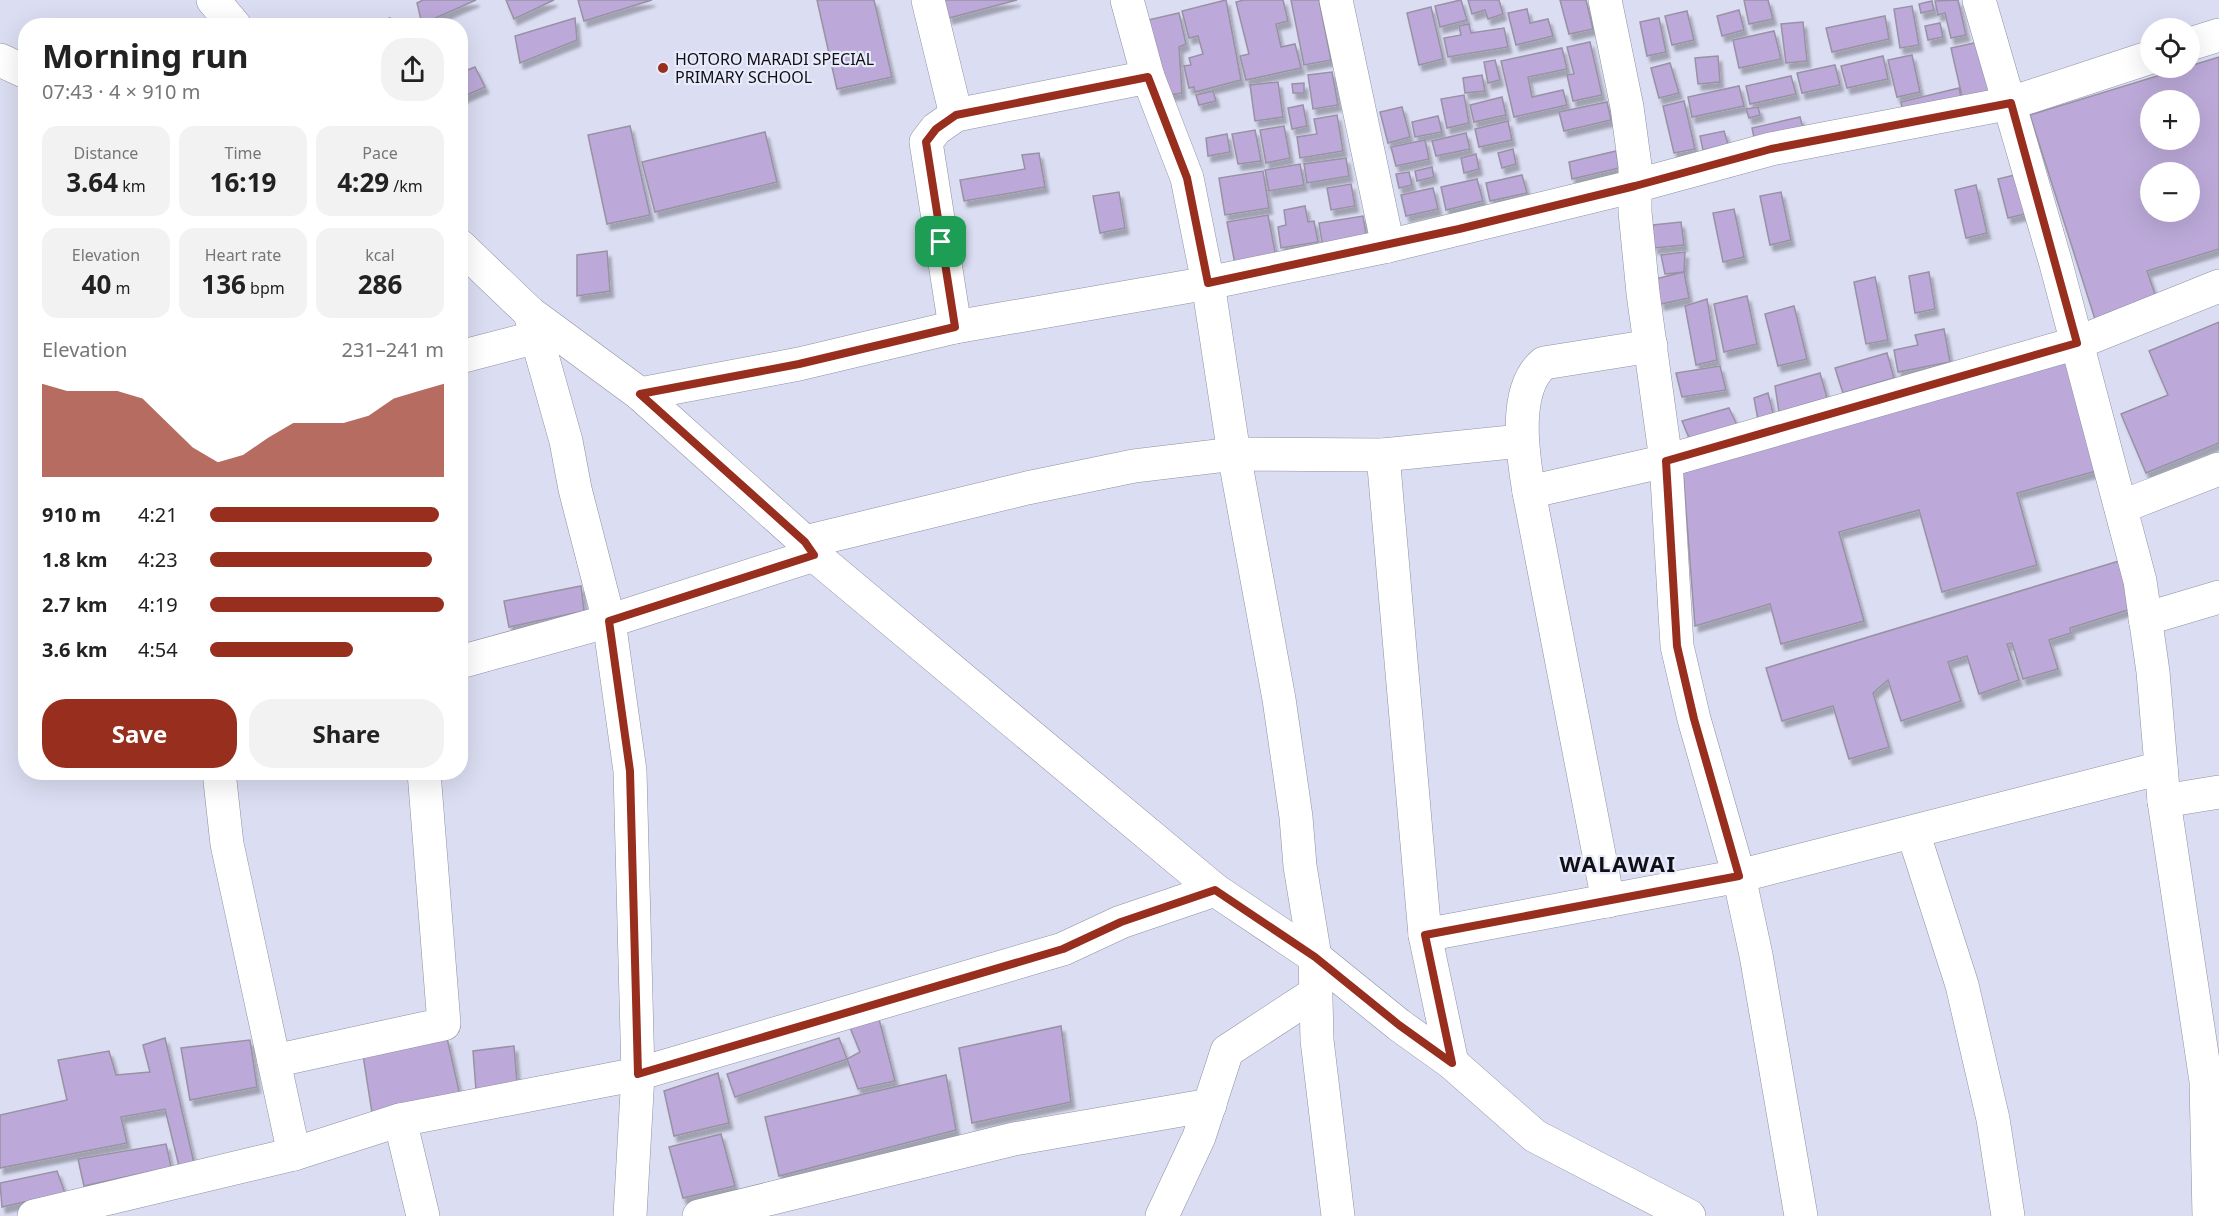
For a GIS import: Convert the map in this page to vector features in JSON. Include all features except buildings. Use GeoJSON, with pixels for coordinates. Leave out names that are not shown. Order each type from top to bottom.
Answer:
{"type":"FeatureCollection","features":[{"type":"Feature","properties":{"kind":"street"},"geometry":{"type":"LineString","coordinates":[[213,0],[228,18]]}},
{"type":"Feature","properties":{"kind":"street"},"geometry":{"type":"LineString","coordinates":[[928,0],[956,115]]}},
{"type":"Feature","properties":{"kind":"street"},"geometry":{"type":"LineString","coordinates":[[1127,0],[1148,77],[1187,178],[1208,283],[1234,454],[1279,699],[1315,957],[1314,994],[1325,1117],[1338,1216]]}},
{"type":"Feature","properties":{"kind":"street"},"geometry":{"type":"LineString","coordinates":[[1336,0],[1388,246]]}},
{"type":"Feature","properties":{"kind":"street"},"geometry":{"type":"LineString","coordinates":[[1605,0],[1627,107],[1635,166],[1643,293],[1666,461],[1677,646],[1694,719],[1739,876],[1756,955],[1801,1216]]}},
{"type":"Feature","properties":{"kind":"street"},"geometry":{"type":"LineString","coordinates":[[1979,0],[2011,103],[2140,581],[2164,801],[2209,1020],[2206,1081],[2209,1216]]}},
{"type":"Feature","properties":{"kind":"street"},"geometry":{"type":"LineString","coordinates":[[2200,41],[2219,35]]}},
{"type":"Feature","properties":{"kind":"street"},"geometry":{"type":"LineString","coordinates":[[0,60],[18,68]]}},
{"type":"Feature","properties":{"kind":"street"},"geometry":{"type":"LineString","coordinates":[[640,394],[799,364],[955,327],[1208,283],[1388,246],[1635,186],[1771,149],[2011,103],[2140,61]]}},
{"type":"Feature","properties":{"kind":"street"},"geometry":{"type":"LineString","coordinates":[[955,327],[926,142],[936,129],[956,115],[1148,77]]}},
{"type":"Feature","properties":{"kind":"street"},"geometry":{"type":"LineString","coordinates":[[468,255],[534,325],[640,394],[810,548],[1215,890],[1315,957],[1399,1025],[1452,1063],[1535,1136],[1689,1216]]}},
{"type":"Feature","properties":{"kind":"street"},"geometry":{"type":"LineString","coordinates":[[1528,492],[1666,461],[2077,343],[2219,286]]}},
{"type":"Feature","properties":{"kind":"street"},"geometry":{"type":"LineString","coordinates":[[468,354],[534,325]]}},
{"type":"Feature","properties":{"kind":"street"},"geometry":{"type":"LineString","coordinates":[[534,325],[566,441],[575,489],[609,621],[630,771],[638,1074],[630,1216]]}},
{"type":"Feature","properties":{"kind":"street"},"geometry":{"type":"LineString","coordinates":[[1608,901],[1528,492],[1521,441],[1528,385],[1535,371],[1544,363],[1651,346]]}},
{"type":"Feature","properties":{"kind":"street"},"geometry":{"type":"LineString","coordinates":[[468,660],[609,621],[810,548],[1037,486],[1134,466],[1234,454],[1383,455],[1521,441]]}},
{"type":"Feature","properties":{"kind":"street"},"geometry":{"type":"LineString","coordinates":[[1383,455],[1425,935],[1452,1063]]}},
{"type":"Feature","properties":{"kind":"street"},"geometry":{"type":"LineString","coordinates":[[2121,507],[2219,469]]}},
{"type":"Feature","properties":{"kind":"street"},"geometry":{"type":"LineString","coordinates":[[2145,619],[2219,597]]}},
{"type":"Feature","properties":{"kind":"street"},"geometry":{"type":"LineString","coordinates":[[1425,935],[1739,876],[2162,768]]}},
{"type":"Feature","properties":{"kind":"street"},"geometry":{"type":"LineString","coordinates":[[220,780],[227,844],[294,1154]]}},
{"type":"Feature","properties":{"kind":"street"},"geometry":{"type":"LineString","coordinates":[[274,1061],[444,1024],[425,780]]}},
{"type":"Feature","properties":{"kind":"street"},"geometry":{"type":"LineString","coordinates":[[2164,801],[2219,792]]}},
{"type":"Feature","properties":{"kind":"street"},"geometry":{"type":"LineString","coordinates":[[1913,832],[1962,985],[1993,1119],[2008,1216]]}},
{"type":"Feature","properties":{"kind":"street"},"geometry":{"type":"LineString","coordinates":[[34,1216],[294,1154],[400,1120],[638,1074],[1063,949],[1121,922],[1215,890]]}},
{"type":"Feature","properties":{"kind":"street"},"geometry":{"type":"LineString","coordinates":[[1162,1216],[1199,1137],[1227,1051],[1314,994]]}},
{"type":"Feature","properties":{"kind":"street"},"geometry":{"type":"LineString","coordinates":[[699,1216],[1014,1139],[1210,1106]]}},
{"type":"Feature","properties":{"kind":"street"},"geometry":{"type":"LineString","coordinates":[[400,1120],[423,1216]]}},
{"type":"Feature","properties":{"kind":"place","name":"HOTORO MARADI SPECIAL PRIMARY SCHOOL"},"geometry":{"type":"Point","coordinates":[663,68]}},
{"type":"Feature","properties":{"kind":"district","name":"WALAWAI"},"geometry":{"type":"Point","coordinates":[1618,864]}},
{"type":"Feature","properties":{"kind":"route"},"geometry":{"type":"LineString","coordinates":[[1148,77],[1187,178],[1208,283],[1388,246],[1635,186],[1771,149],[2011,103],[2077,343],[1666,461],[1677,646],[1694,719],[1739,876],[1425,935],[1452,1063],[1399,1025],[1315,957],[1215,890],[1121,922],[1063,949],[638,1074],[630,771],[609,621],[814,555],[805,542],[640,394],[799,364],[955,327],[941,242],[926,142],[936,129],[956,115],[976,110],[1148,77]]}}]}
